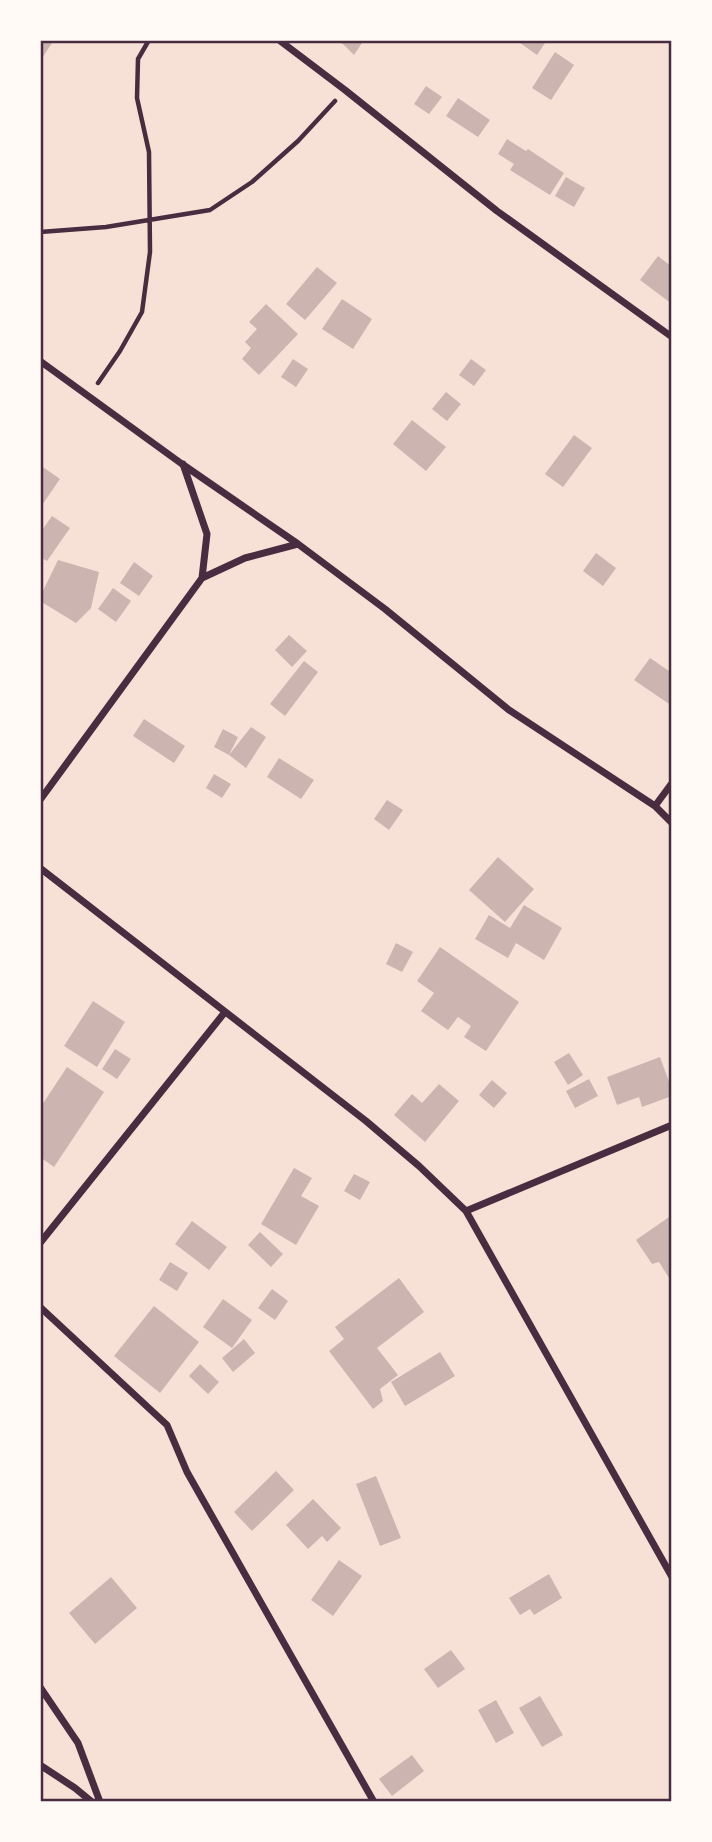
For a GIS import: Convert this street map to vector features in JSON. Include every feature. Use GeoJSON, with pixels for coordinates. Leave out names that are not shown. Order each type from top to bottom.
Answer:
{"type":"FeatureCollection","features":[{"type":"Feature","properties":{"kind":"street"},"geometry":{"type":"LineString","coordinates":[[278,40],[497,211],[672,337]]}},
{"type":"Feature","properties":{"kind":"street"},"geometry":{"type":"LineString","coordinates":[[40,361],[298,544],[385,609],[509,710],[654,806],[672,823]]}},
{"type":"Feature","properties":{"kind":"street"},"geometry":{"type":"LineString","coordinates":[[182,464],[207,534],[202,578]]}},
{"type":"Feature","properties":{"kind":"street"},"geometry":{"type":"LineString","coordinates":[[40,800],[202,578],[245,558],[298,544]]}},
{"type":"Feature","properties":{"kind":"street"},"geometry":{"type":"LineString","coordinates":[[654,806],[672,783]]}},
{"type":"Feature","properties":{"kind":"street"},"geometry":{"type":"LineString","coordinates":[[40,868],[366,1121],[466,1211],[672,1577]]}},
{"type":"Feature","properties":{"kind":"street"},"geometry":{"type":"LineString","coordinates":[[40,1242],[225,1012]]}},
{"type":"Feature","properties":{"kind":"street"},"geometry":{"type":"LineString","coordinates":[[466,1211],[672,1125]]}},
{"type":"Feature","properties":{"kind":"street"},"geometry":{"type":"LineString","coordinates":[[40,1307],[167,1425],[187,1472],[374,1802]]}},
{"type":"Feature","properties":{"kind":"street"},"geometry":{"type":"LineString","coordinates":[[40,1687],[78,1742],[100,1802]]}},
{"type":"Feature","properties":{"kind":"street"},"geometry":{"type":"LineString","coordinates":[[40,1765],[92,1802]]}},
{"type":"Feature","properties":{"kind":"path"},"geometry":{"type":"LineString","coordinates":[[89,396],[120,351],[142,312],[150,252],[149,152],[137,98],[138,59],[149,40]]}},
{"type":"Feature","properties":{"kind":"path"},"geometry":{"type":"LineString","coordinates":[[40,232],[106,228],[210,209],[251,182],[298,141],[345,90]]}},
{"type":"Feature","properties":{"kind":"building"},"geometry":{"type":"Polygon","coordinates":[[[40,40],[54,40],[40,61],[40,40]]]}},
{"type":"Feature","properties":{"kind":"building"},"geometry":{"type":"Polygon","coordinates":[[[333,40],[364,40],[354,55],[343,44],[333,40]]]}},
{"type":"Feature","properties":{"kind":"building"},"geometry":{"type":"Polygon","coordinates":[[[516,40],[547,40],[537,55],[516,40]]]}},
{"type":"Feature","properties":{"kind":"building"},"geometry":{"type":"Polygon","coordinates":[[[555,52],[574,65],[551,100],[532,88],[555,52]]]}},
{"type":"Feature","properties":{"kind":"building"},"geometry":{"type":"Polygon","coordinates":[[[426,86],[442,97],[429,114],[414,104],[426,86]]]}},
{"type":"Feature","properties":{"kind":"building"},"geometry":{"type":"Polygon","coordinates":[[[458,98],[490,120],[478,137],[446,116],[458,98]]]}},
{"type":"Feature","properties":{"kind":"building"},"geometry":{"type":"Polygon","coordinates":[[[507,139],[526,151],[528,149],[564,173],[550,195],[510,170],[514,164],[498,154],[507,139]]]}},
{"type":"Feature","properties":{"kind":"building"},"geometry":{"type":"Polygon","coordinates":[[[566,177],[585,188],[574,207],[555,196],[566,177]]]}},
{"type":"Feature","properties":{"kind":"building"},"geometry":{"type":"Polygon","coordinates":[[[658,256],[672,267],[672,304],[640,280],[658,256]]]}},
{"type":"Feature","properties":{"kind":"building"},"geometry":{"type":"Polygon","coordinates":[[[317,267],[337,283],[305,320],[286,304],[317,267]]]}},
{"type":"Feature","properties":{"kind":"building"},"geometry":{"type":"Polygon","coordinates":[[[342,299],[372,319],[353,349],[322,329],[342,299]]]}},
{"type":"Feature","properties":{"kind":"building"},"geometry":{"type":"Polygon","coordinates":[[[266,304],[298,334],[259,375],[242,359],[251,348],[245,342],[257,329],[249,322],[266,304]]]}},
{"type":"Feature","properties":{"kind":"building"},"geometry":{"type":"Polygon","coordinates":[[[293,359],[308,369],[296,387],[281,377],[293,359]]]}},
{"type":"Feature","properties":{"kind":"building"},"geometry":{"type":"Polygon","coordinates":[[[471,359],[486,370],[474,386],[459,375],[471,359]]]}},
{"type":"Feature","properties":{"kind":"building"},"geometry":{"type":"Polygon","coordinates":[[[446,392],[461,404],[447,421],[432,409],[446,392]]]}},
{"type":"Feature","properties":{"kind":"building"},"geometry":{"type":"Polygon","coordinates":[[[412,420],[446,447],[426,471],[393,444],[412,420]]]}},
{"type":"Feature","properties":{"kind":"building"},"geometry":{"type":"Polygon","coordinates":[[[574,435],[592,448],[563,487],[545,474],[574,435]]]}},
{"type":"Feature","properties":{"kind":"building"},"geometry":{"type":"Polygon","coordinates":[[[40,465],[60,479],[40,508],[40,465]]]}},
{"type":"Feature","properties":{"kind":"building"},"geometry":{"type":"Polygon","coordinates":[[[52,516],[70,528],[47,561],[40,557],[40,533],[52,516]]]}},
{"type":"Feature","properties":{"kind":"building"},"geometry":{"type":"Polygon","coordinates":[[[596,553],[616,568],[603,586],[583,571],[596,553]]]}},
{"type":"Feature","properties":{"kind":"building"},"geometry":{"type":"Polygon","coordinates":[[[58,560],[99,572],[91,608],[76,623],[40,601],[58,560]]]}},
{"type":"Feature","properties":{"kind":"building"},"geometry":{"type":"Polygon","coordinates":[[[134,562],[153,576],[139,596],[120,583],[134,562]]]}},
{"type":"Feature","properties":{"kind":"building"},"geometry":{"type":"Polygon","coordinates":[[[113,588],[131,601],[116,622],[98,609],[113,588]]]}},
{"type":"Feature","properties":{"kind":"building"},"geometry":{"type":"Polygon","coordinates":[[[289,635],[307,651],[292,667],[275,650],[289,635]]]}},
{"type":"Feature","properties":{"kind":"building"},"geometry":{"type":"Polygon","coordinates":[[[650,658],[669,671],[672,667],[672,706],[634,680],[650,658]]]}},
{"type":"Feature","properties":{"kind":"building"},"geometry":{"type":"Polygon","coordinates":[[[304,661],[318,672],[285,716],[270,704],[304,661]]]}},
{"type":"Feature","properties":{"kind":"building"},"geometry":{"type":"Polygon","coordinates":[[[144,719],[185,746],[174,763],[133,736],[144,719]]]}},
{"type":"Feature","properties":{"kind":"building"},"geometry":{"type":"Polygon","coordinates":[[[251,727],[266,737],[246,768],[229,755],[251,727]]]}},
{"type":"Feature","properties":{"kind":"building"},"geometry":{"type":"Polygon","coordinates":[[[223,729],[238,737],[229,755],[214,747],[223,729]]]}},
{"type":"Feature","properties":{"kind":"building"},"geometry":{"type":"Polygon","coordinates":[[[279,758],[314,780],[301,799],[267,777],[279,758]]]}},
{"type":"Feature","properties":{"kind":"building"},"geometry":{"type":"Polygon","coordinates":[[[214,774],[231,784],[222,798],[206,788],[214,774]]]}},
{"type":"Feature","properties":{"kind":"building"},"geometry":{"type":"Polygon","coordinates":[[[387,800],[403,810],[389,830],[374,819],[387,800]]]}},
{"type":"Feature","properties":{"kind":"building"},"geometry":{"type":"Polygon","coordinates":[[[498,857],[534,889],[505,922],[469,890],[498,857]]]}},
{"type":"Feature","properties":{"kind":"building"},"geometry":{"type":"Polygon","coordinates":[[[524,905],[562,928],[544,960],[516,943],[508,958],[475,939],[489,915],[510,928],[524,905]]]}},
{"type":"Feature","properties":{"kind":"building"},"geometry":{"type":"Polygon","coordinates":[[[396,943],[413,952],[402,972],[386,964],[396,943]]]}},
{"type":"Feature","properties":{"kind":"building"},"geometry":{"type":"Polygon","coordinates":[[[440,947],[519,1002],[486,1051],[464,1037],[471,1026],[458,1017],[448,1030],[421,1011],[434,993],[417,981],[440,947]]]}},
{"type":"Feature","properties":{"kind":"building"},"geometry":{"type":"Polygon","coordinates":[[[93,1001],[125,1022],[97,1067],[64,1046],[93,1001]]]}},
{"type":"Feature","properties":{"kind":"building"},"geometry":{"type":"Polygon","coordinates":[[[115,1049],[131,1059],[117,1079],[102,1069],[115,1049]]]}},
{"type":"Feature","properties":{"kind":"building"},"geometry":{"type":"Polygon","coordinates":[[[569,1053],[583,1075],[568,1085],[554,1062],[569,1053]]]}},
{"type":"Feature","properties":{"kind":"building"},"geometry":{"type":"Polygon","coordinates":[[[660,1057],[672,1096],[642,1107],[639,1097],[617,1105],[607,1077],[660,1057]]]}},
{"type":"Feature","properties":{"kind":"building"},"geometry":{"type":"Polygon","coordinates":[[[67,1067],[104,1092],[54,1167],[40,1157],[40,1108],[67,1067]]]}},
{"type":"Feature","properties":{"kind":"building"},"geometry":{"type":"Polygon","coordinates":[[[589,1079],[598,1096],[575,1108],[566,1091],[589,1079]]]}},
{"type":"Feature","properties":{"kind":"building"},"geometry":{"type":"Polygon","coordinates":[[[492,1080],[507,1093],[494,1108],[479,1095],[492,1080]]]}},
{"type":"Feature","properties":{"kind":"building"},"geometry":{"type":"Polygon","coordinates":[[[439,1084],[459,1101],[425,1142],[394,1115],[412,1094],[422,1103],[439,1084]]]}},
{"type":"Feature","properties":{"kind":"building"},"geometry":{"type":"Polygon","coordinates":[[[294,1168],[312,1178],[301,1196],[319,1206],[296,1245],[261,1224],[294,1168]]]}},
{"type":"Feature","properties":{"kind":"building"},"geometry":{"type":"Polygon","coordinates":[[[354,1174],[370,1182],[360,1200],[344,1191],[354,1174]]]}},
{"type":"Feature","properties":{"kind":"building"},"geometry":{"type":"Polygon","coordinates":[[[672,1215],[672,1276],[669,1278],[659,1262],[652,1264],[636,1240],[672,1215]]]}},
{"type":"Feature","properties":{"kind":"building"},"geometry":{"type":"Polygon","coordinates":[[[192,1221],[227,1247],[209,1270],[175,1244],[192,1221]]]}},
{"type":"Feature","properties":{"kind":"building"},"geometry":{"type":"Polygon","coordinates":[[[260,1232],[283,1254],[271,1267],[248,1245],[260,1232]]]}},
{"type":"Feature","properties":{"kind":"building"},"geometry":{"type":"Polygon","coordinates":[[[170,1262],[188,1273],[177,1291],[159,1280],[170,1262]]]}},
{"type":"Feature","properties":{"kind":"building"},"geometry":{"type":"Polygon","coordinates":[[[399,1278],[424,1312],[377,1348],[398,1375],[380,1389],[383,1401],[373,1409],[329,1351],[344,1339],[335,1327],[399,1278]]]}},
{"type":"Feature","properties":{"kind":"building"},"geometry":{"type":"Polygon","coordinates":[[[272,1289],[288,1301],[275,1320],[258,1308],[272,1289]]]}},
{"type":"Feature","properties":{"kind":"building"},"geometry":{"type":"Polygon","coordinates":[[[223,1299],[252,1320],[232,1348],[203,1327],[223,1299]]]}},
{"type":"Feature","properties":{"kind":"building"},"geometry":{"type":"Polygon","coordinates":[[[154,1306],[199,1342],[160,1393],[114,1356],[154,1306]]]}},
{"type":"Feature","properties":{"kind":"building"},"geometry":{"type":"Polygon","coordinates":[[[244,1339],[255,1353],[233,1372],[222,1358],[244,1339]]]}},
{"type":"Feature","properties":{"kind":"building"},"geometry":{"type":"Polygon","coordinates":[[[440,1352],[455,1376],[405,1406],[391,1382],[440,1352]]]}},
{"type":"Feature","properties":{"kind":"building"},"geometry":{"type":"Polygon","coordinates":[[[200,1364],[219,1382],[208,1394],[189,1376],[200,1364]]]}},
{"type":"Feature","properties":{"kind":"building"},"geometry":{"type":"Polygon","coordinates":[[[276,1471],[294,1490],[252,1531],[234,1512],[276,1471]]]}},
{"type":"Feature","properties":{"kind":"building"},"geometry":{"type":"Polygon","coordinates":[[[376,1476],[401,1538],[380,1546],[356,1484],[376,1476]]]}},
{"type":"Feature","properties":{"kind":"building"},"geometry":{"type":"Polygon","coordinates":[[[313,1499],[341,1528],[327,1542],[322,1536],[308,1549],[286,1525],[313,1499]]]}},
{"type":"Feature","properties":{"kind":"building"},"geometry":{"type":"Polygon","coordinates":[[[339,1560],[362,1576],[333,1616],[311,1600],[339,1560]]]}},
{"type":"Feature","properties":{"kind":"building"},"geometry":{"type":"Polygon","coordinates":[[[549,1574],[562,1598],[534,1615],[530,1609],[520,1615],[509,1598],[549,1574]]]}},
{"type":"Feature","properties":{"kind":"building"},"geometry":{"type":"Polygon","coordinates":[[[111,1577],[137,1608],[95,1644],[69,1613],[111,1577]]]}},
{"type":"Feature","properties":{"kind":"building"},"geometry":{"type":"Polygon","coordinates":[[[451,1650],[465,1669],[438,1688],[424,1669],[451,1650]]]}},
{"type":"Feature","properties":{"kind":"building"},"geometry":{"type":"Polygon","coordinates":[[[540,1696],[563,1735],[542,1747],[519,1708],[540,1696]]]}},
{"type":"Feature","properties":{"kind":"building"},"geometry":{"type":"Polygon","coordinates":[[[496,1700],[514,1733],[496,1743],[478,1710],[496,1700]]]}},
{"type":"Feature","properties":{"kind":"building"},"geometry":{"type":"Polygon","coordinates":[[[412,1755],[424,1771],[392,1796],[379,1779],[412,1755]]]}}]}
